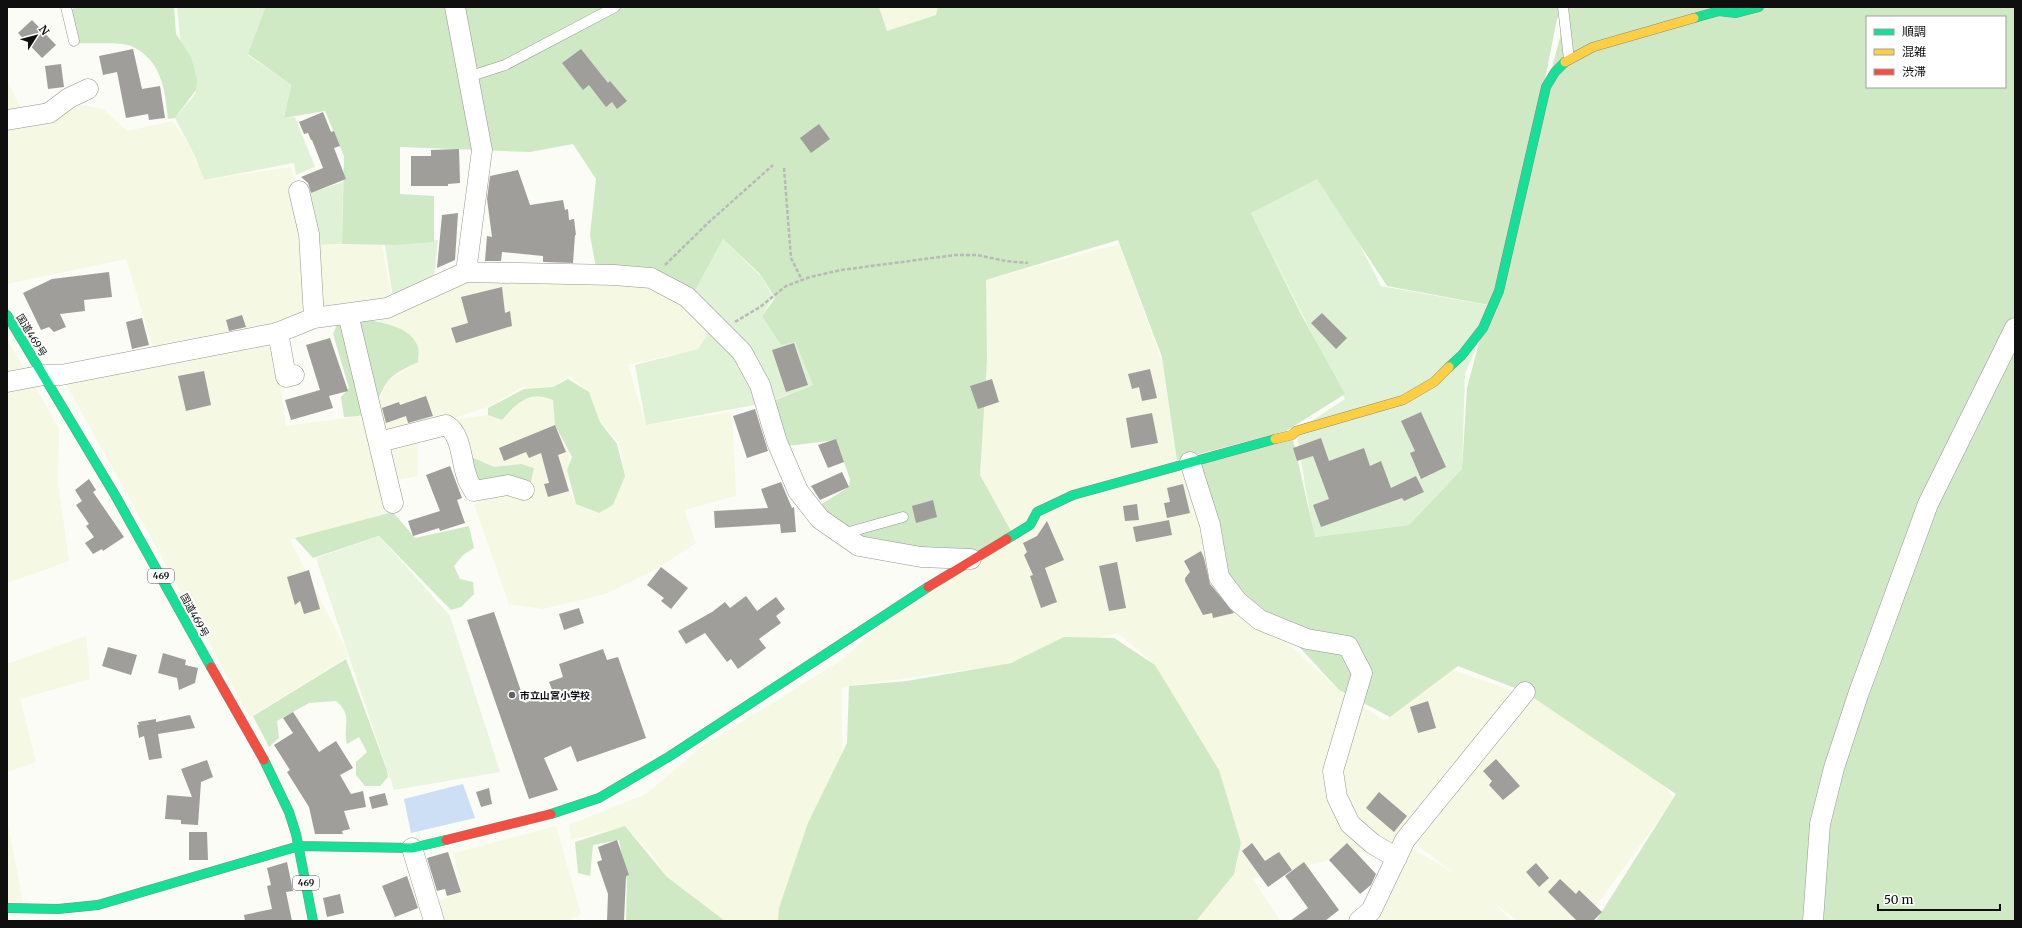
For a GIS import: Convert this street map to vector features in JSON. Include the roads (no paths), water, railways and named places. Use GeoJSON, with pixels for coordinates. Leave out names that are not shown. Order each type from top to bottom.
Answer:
{"type":"FeatureCollection","features":[{"type":"Feature","properties":{"kind":"main road"},"geometry":{"type":"LineString","coordinates":[[7,908],[58,909],[98,905],[299,846],[412,848],[540,818],[599,798],[670,756],[971,559],[1030,525],[1037,512],[1073,495],[1292,435],[1296,431],[1403,400],[1434,382],[1462,355],[1483,328],[1499,291],[1546,87],[1555,72],[1569,59],[1593,46],[1719,11],[1736,14],[1759,7]]}},
{"type":"Feature","properties":{"kind":"main road","name":"国道469号"},"geometry":{"type":"LineString","coordinates":[[7,315],[115,495],[269,769],[289,812],[299,846],[313,921]]}},
{"type":"Feature","properties":{"kind":"street"},"geometry":{"type":"LineString","coordinates":[[455,7],[482,150],[466,272]]}},
{"type":"Feature","properties":{"kind":"street"},"geometry":{"type":"LineString","coordinates":[[7,120],[49,113],[69,98],[88,89]]}},
{"type":"Feature","properties":{"kind":"street"},"geometry":{"type":"LineString","coordinates":[[299,191],[309,234],[314,318]]}},
{"type":"Feature","properties":{"kind":"street"},"geometry":{"type":"LineString","coordinates":[[7,382],[44,375],[61,374],[278,332],[314,318],[387,308],[466,272],[614,275],[651,278],[687,298],[742,352],[760,385],[777,442],[798,491],[820,519],[859,546],[921,557],[971,559]]}},
{"type":"Feature","properties":{"kind":"street"},"geometry":{"type":"LineString","coordinates":[[348,314],[393,503]]}},
{"type":"Feature","properties":{"kind":"street"},"geometry":{"type":"LineString","coordinates":[[1813,921],[1820,824],[1834,768],[1858,695],[1928,504],[2015,328]]}},
{"type":"Feature","properties":{"kind":"street"},"geometry":{"type":"LineString","coordinates":[[278,332],[286,377],[294,375]]}},
{"type":"Feature","properties":{"kind":"street"},"geometry":{"type":"LineString","coordinates":[[379,442],[446,425],[451,428],[458,443],[467,477],[474,491],[508,485],[524,490]]}},
{"type":"Feature","properties":{"kind":"street"},"geometry":{"type":"LineString","coordinates":[[1190,462],[1210,525],[1219,576],[1237,601],[1260,620],[1307,639],[1348,646],[1362,673],[1333,771],[1337,797],[1350,824],[1373,844],[1397,858]]}},
{"type":"Feature","properties":{"kind":"street"},"geometry":{"type":"LineString","coordinates":[[1359,921],[1371,912],[1405,840],[1525,692]]}},
{"type":"Feature","properties":{"kind":"street"},"geometry":{"type":"LineString","coordinates":[[412,848],[434,921]]}},
{"type":"Feature","properties":{"kind":"lane"},"geometry":{"type":"LineString","coordinates":[[66,7],[74,41]]}},
{"type":"Feature","properties":{"kind":"lane"},"geometry":{"type":"LineString","coordinates":[[468,77],[505,65],[615,7]]}},
{"type":"Feature","properties":{"kind":"lane"},"geometry":{"type":"LineString","coordinates":[[1563,7],[1569,59]]}},
{"type":"Feature","properties":{"kind":"lane"},"geometry":{"type":"LineString","coordinates":[[842,534],[903,517]]}},
{"type":"Feature","properties":{"kind":"water"},"geometry":{"type":"Polygon","coordinates":[[[463,784],[475,818],[411,833],[404,799],[463,784]]]}},
{"type":"Feature","properties":{"kind":"place","name":"市立山宮小学校"},"geometry":{"type":"Point","coordinates":[512,695]}}]}
